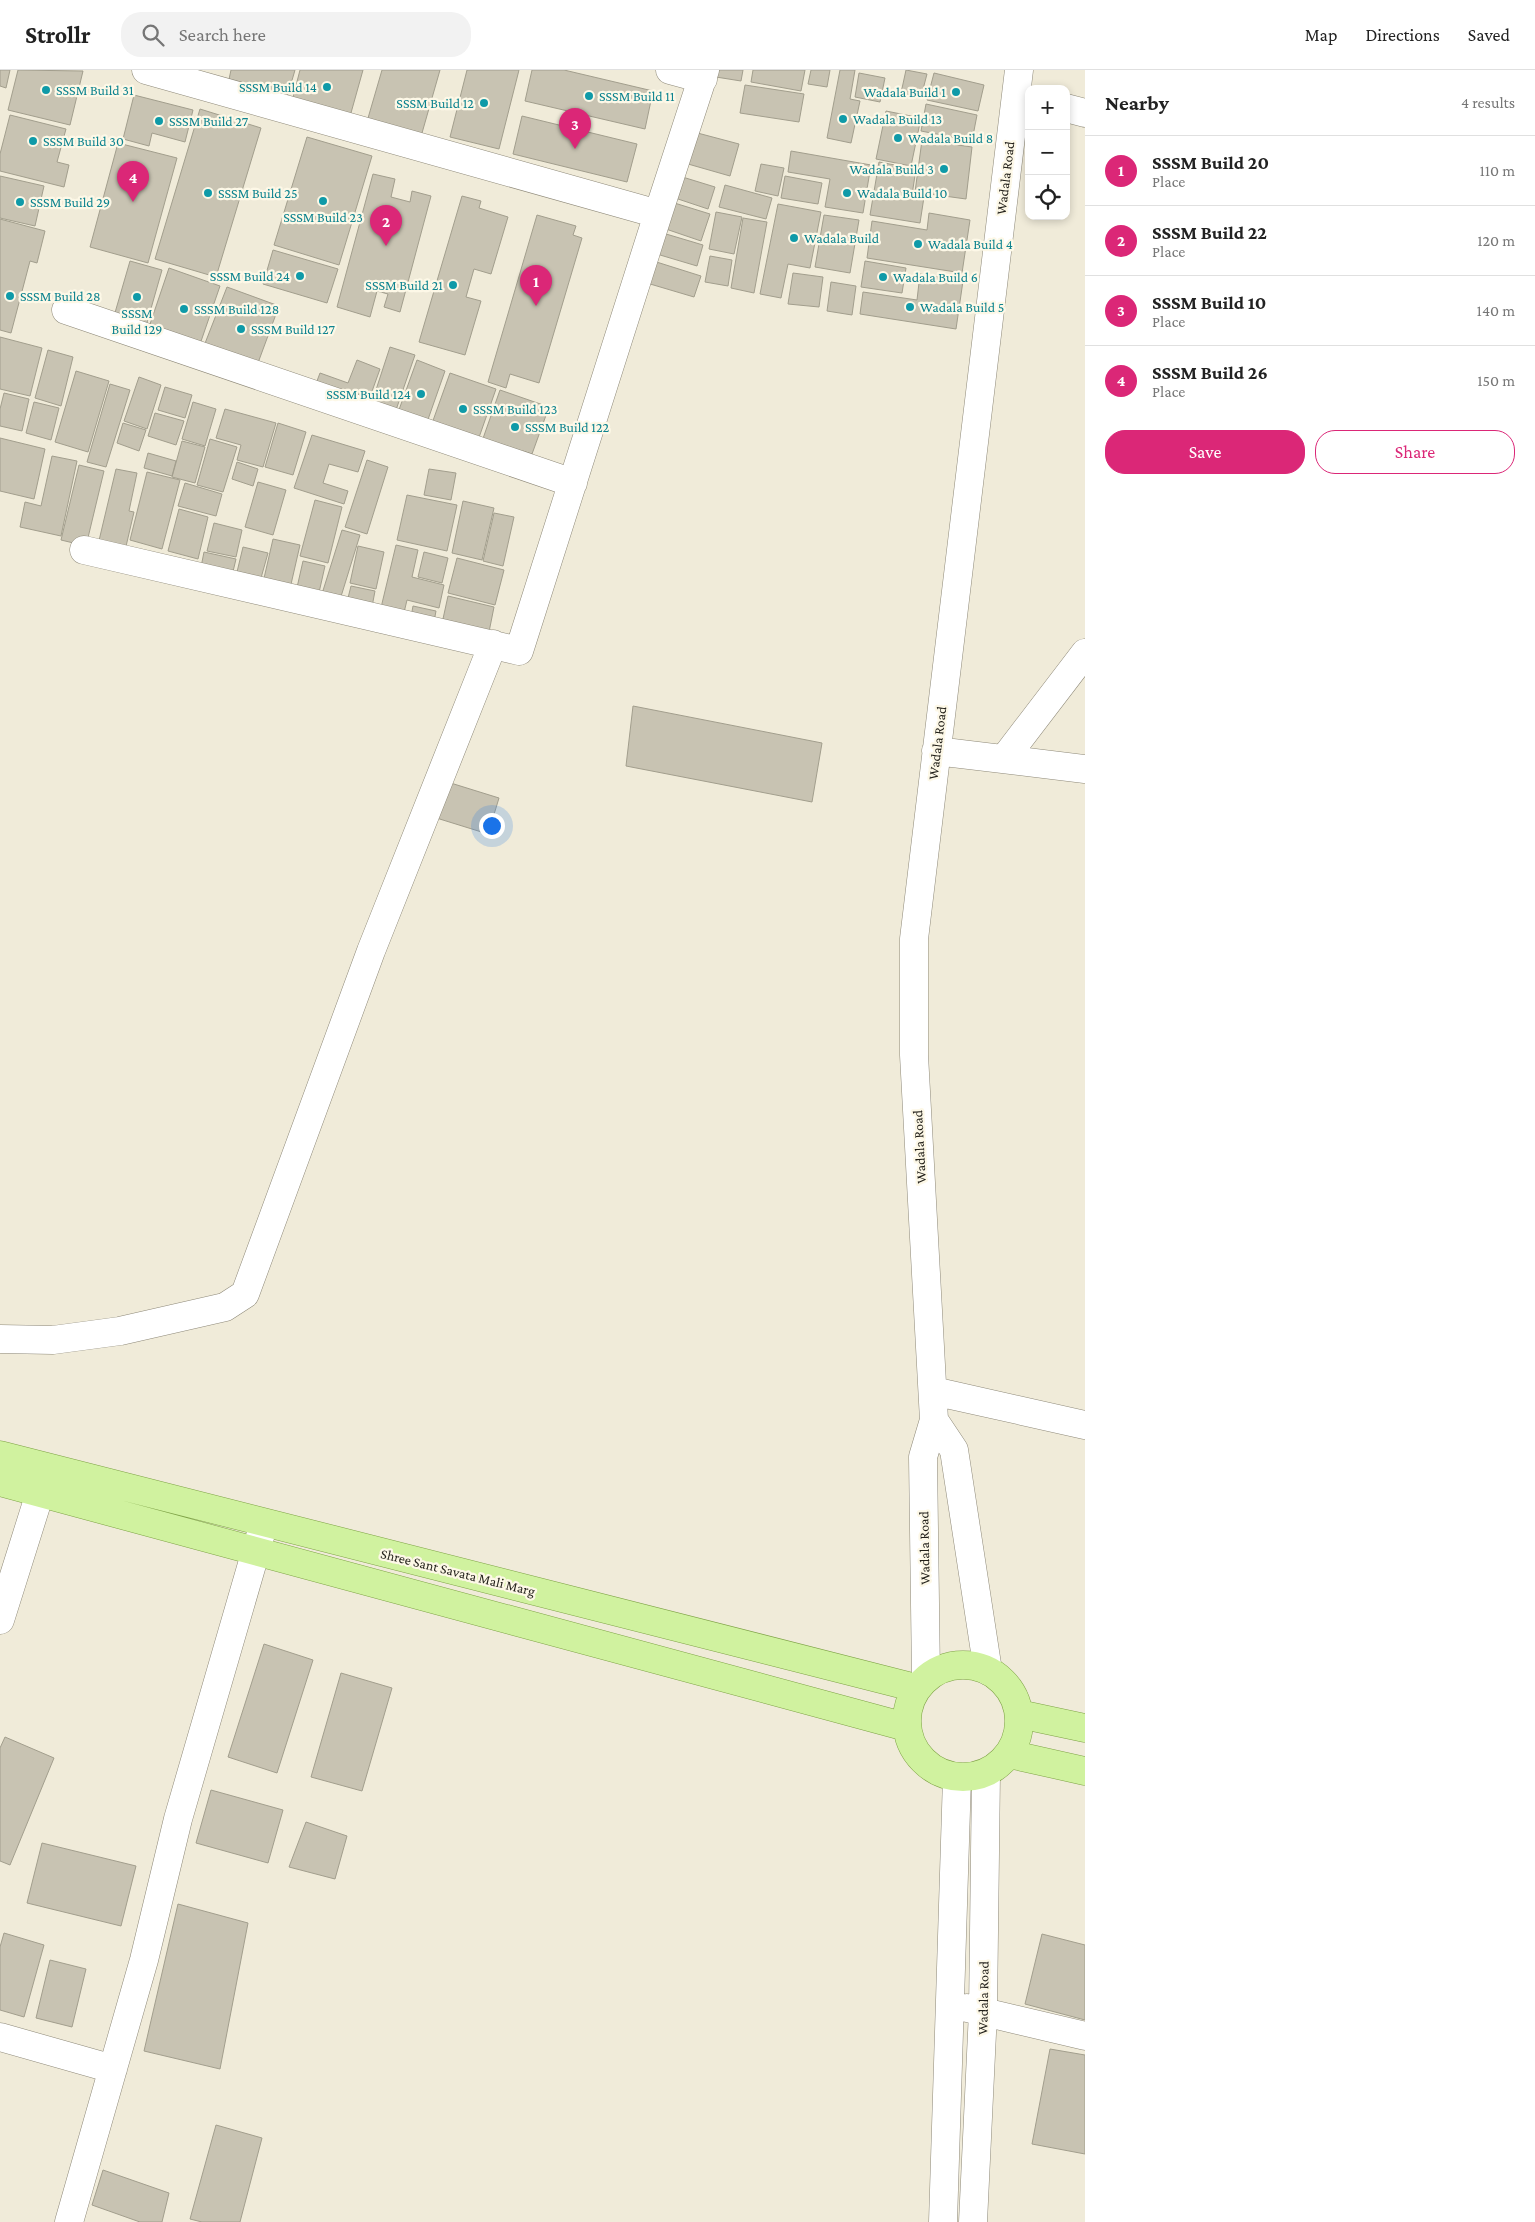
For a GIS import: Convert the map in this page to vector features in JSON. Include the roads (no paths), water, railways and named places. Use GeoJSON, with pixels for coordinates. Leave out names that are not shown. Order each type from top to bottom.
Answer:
{"type":"FeatureCollection","features":[{"type":"Feature","properties":{"kind":"main road","name":"Shree Sant Savata Mali Marg"},"geometry":{"type":"LineString","coordinates":[[0,1455],[264,1522],[921,1683]]}},
{"type":"Feature","properties":{"kind":"main road"},"geometry":{"type":"LineString","coordinates":[[0,1482],[906,1727]]}},
{"type":"Feature","properties":{"kind":"main road"},"geometry":{"type":"LineString","coordinates":[[952,1665],[971,1665],[988,1671],[1003,1681],[1014,1696],[1019,1714],[1016,1742],[1009,1754],[986,1773],[972,1777],[956,1778],[938,1772],[922,1761],[911,1746],[906,1727],[906,1713],[910,1700],[921,1683],[938,1670],[952,1665]]}},
{"type":"Feature","properties":{"kind":"main road"},"geometry":{"type":"LineString","coordinates":[[1019,1714],[1085,1728]]}},
{"type":"Feature","properties":{"kind":"main road"},"geometry":{"type":"LineString","coordinates":[[1009,1754],[1085,1771]]}},
{"type":"Feature","properties":{"kind":"street"},"geometry":{"type":"LineString","coordinates":[[146,70],[658,214]]}},
{"type":"Feature","properties":{"kind":"street"},"geometry":{"type":"LineString","coordinates":[[84,550],[519,651],[704,74],[670,70]]}},
{"type":"Feature","properties":{"kind":"street","name":"Wadala Road"},"geometry":{"type":"LineString","coordinates":[[921,1683],[923,1457],[934,1420],[914,1055],[914,939],[1019,81]]}},
{"type":"Feature","properties":{"kind":"street"},"geometry":{"type":"LineString","coordinates":[[1070,109],[1085,113]]}},
{"type":"Feature","properties":{"kind":"street"},"geometry":{"type":"LineString","coordinates":[[66,310],[573,483]]}},
{"type":"Feature","properties":{"kind":"street"},"geometry":{"type":"LineString","coordinates":[[0,1339],[53,1340],[120,1331],[225,1307],[245,1294],[370,951],[492,644]]}},
{"type":"Feature","properties":{"kind":"street"},"geometry":{"type":"LineString","coordinates":[[1004,759],[1085,653]]}},
{"type":"Feature","properties":{"kind":"street"},"geometry":{"type":"LineString","coordinates":[[936,751],[1085,769]]}},
{"type":"Feature","properties":{"kind":"street"},"geometry":{"type":"LineString","coordinates":[[933,1390],[1085,1425]]}},
{"type":"Feature","properties":{"kind":"street"},"geometry":{"type":"LineString","coordinates":[[934,1420],[954,1450],[988,1671]]}},
{"type":"Feature","properties":{"kind":"street"},"geometry":{"type":"LineString","coordinates":[[0,1620],[40,1493]]}},
{"type":"Feature","properties":{"kind":"street"},"geometry":{"type":"LineString","coordinates":[[69,2222],[144,1960],[178,1819],[257,1552],[264,1522]]}},
{"type":"Feature","properties":{"kind":"street","name":"Wadala Road"},"geometry":{"type":"LineString","coordinates":[[973,2222],[983,2012],[986,1773]]}},
{"type":"Feature","properties":{"kind":"street"},"geometry":{"type":"LineString","coordinates":[[943,2222],[951,2004],[956,1778]]}},
{"type":"Feature","properties":{"kind":"street"},"geometry":{"type":"LineString","coordinates":[[951,2004],[1085,2036]]}},
{"type":"Feature","properties":{"kind":"street"},"geometry":{"type":"LineString","coordinates":[[0,2036],[113,2069]]}},
{"type":"Feature","properties":{"kind":"place","name":"SSSM Build 14"},"geometry":{"type":"Point","coordinates":[327,87]}},
{"type":"Feature","properties":{"kind":"place","name":"SSSM Build 31"},"geometry":{"type":"Point","coordinates":[46,90]}},
{"type":"Feature","properties":{"kind":"place","name":"Wadala Build 1"},"geometry":{"type":"Point","coordinates":[956,92]}},
{"type":"Feature","properties":{"kind":"place","name":"SSSM Build 11"},"geometry":{"type":"Point","coordinates":[589,96]}},
{"type":"Feature","properties":{"kind":"place","name":"SSSM Build 12"},"geometry":{"type":"Point","coordinates":[484,103]}},
{"type":"Feature","properties":{"kind":"place","name":"Wadala Build 13"},"geometry":{"type":"Point","coordinates":[843,119]}},
{"type":"Feature","properties":{"kind":"place","name":"SSSM Build 27"},"geometry":{"type":"Point","coordinates":[159,121]}},
{"type":"Feature","properties":{"kind":"place","name":"Wadala Build 8"},"geometry":{"type":"Point","coordinates":[898,138]}},
{"type":"Feature","properties":{"kind":"place","name":"SSSM Build 30"},"geometry":{"type":"Point","coordinates":[33,141]}},
{"type":"Feature","properties":{"kind":"place","name":"SSSM Build 10"},"geometry":{"type":"Point","coordinates":[575,149]}},
{"type":"Feature","properties":{"kind":"place","name":"Wadala Build 3"},"geometry":{"type":"Point","coordinates":[944,169]}},
{"type":"Feature","properties":{"kind":"place","name":"SSSM Build 25"},"geometry":{"type":"Point","coordinates":[208,193]}},
{"type":"Feature","properties":{"kind":"place","name":"Wadala Build 10"},"geometry":{"type":"Point","coordinates":[847,193]}},
{"type":"Feature","properties":{"kind":"place","name":"SSSM Build 23"},"geometry":{"type":"Point","coordinates":[323,201]}},
{"type":"Feature","properties":{"kind":"place","name":"SSSM Build 29"},"geometry":{"type":"Point","coordinates":[20,202]}},
{"type":"Feature","properties":{"kind":"place","name":"SSSM Build 26"},"geometry":{"type":"Point","coordinates":[133,202]}},
{"type":"Feature","properties":{"kind":"place","name":"Wadala Build"},"geometry":{"type":"Point","coordinates":[794,238]}},
{"type":"Feature","properties":{"kind":"place","name":"Wadala Build 4"},"geometry":{"type":"Point","coordinates":[918,244]}},
{"type":"Feature","properties":{"kind":"place","name":"SSSM Build 22"},"geometry":{"type":"Point","coordinates":[386,246]}},
{"type":"Feature","properties":{"kind":"place","name":"SSSM Build 24"},"geometry":{"type":"Point","coordinates":[300,276]}},
{"type":"Feature","properties":{"kind":"place","name":"Wadala Build 6"},"geometry":{"type":"Point","coordinates":[883,277]}},
{"type":"Feature","properties":{"kind":"place","name":"SSSM Build 21"},"geometry":{"type":"Point","coordinates":[453,285]}},
{"type":"Feature","properties":{"kind":"place","name":"SSSM Build 28"},"geometry":{"type":"Point","coordinates":[10,296]}},
{"type":"Feature","properties":{"kind":"place","name":"SSSM Build 129"},"geometry":{"type":"Point","coordinates":[137,297]}},
{"type":"Feature","properties":{"kind":"place","name":"SSSM Build 20"},"geometry":{"type":"Point","coordinates":[536,306]}},
{"type":"Feature","properties":{"kind":"place","name":"Wadala Build 5"},"geometry":{"type":"Point","coordinates":[910,307]}},
{"type":"Feature","properties":{"kind":"place","name":"SSSM Build 128"},"geometry":{"type":"Point","coordinates":[184,309]}},
{"type":"Feature","properties":{"kind":"place","name":"SSSM Build 127"},"geometry":{"type":"Point","coordinates":[241,329]}},
{"type":"Feature","properties":{"kind":"place","name":"SSSM Build 124"},"geometry":{"type":"Point","coordinates":[421,394]}},
{"type":"Feature","properties":{"kind":"place","name":"SSSM Build 123"},"geometry":{"type":"Point","coordinates":[463,409]}},
{"type":"Feature","properties":{"kind":"place","name":"SSSM Build 122"},"geometry":{"type":"Point","coordinates":[515,427]}}]}
